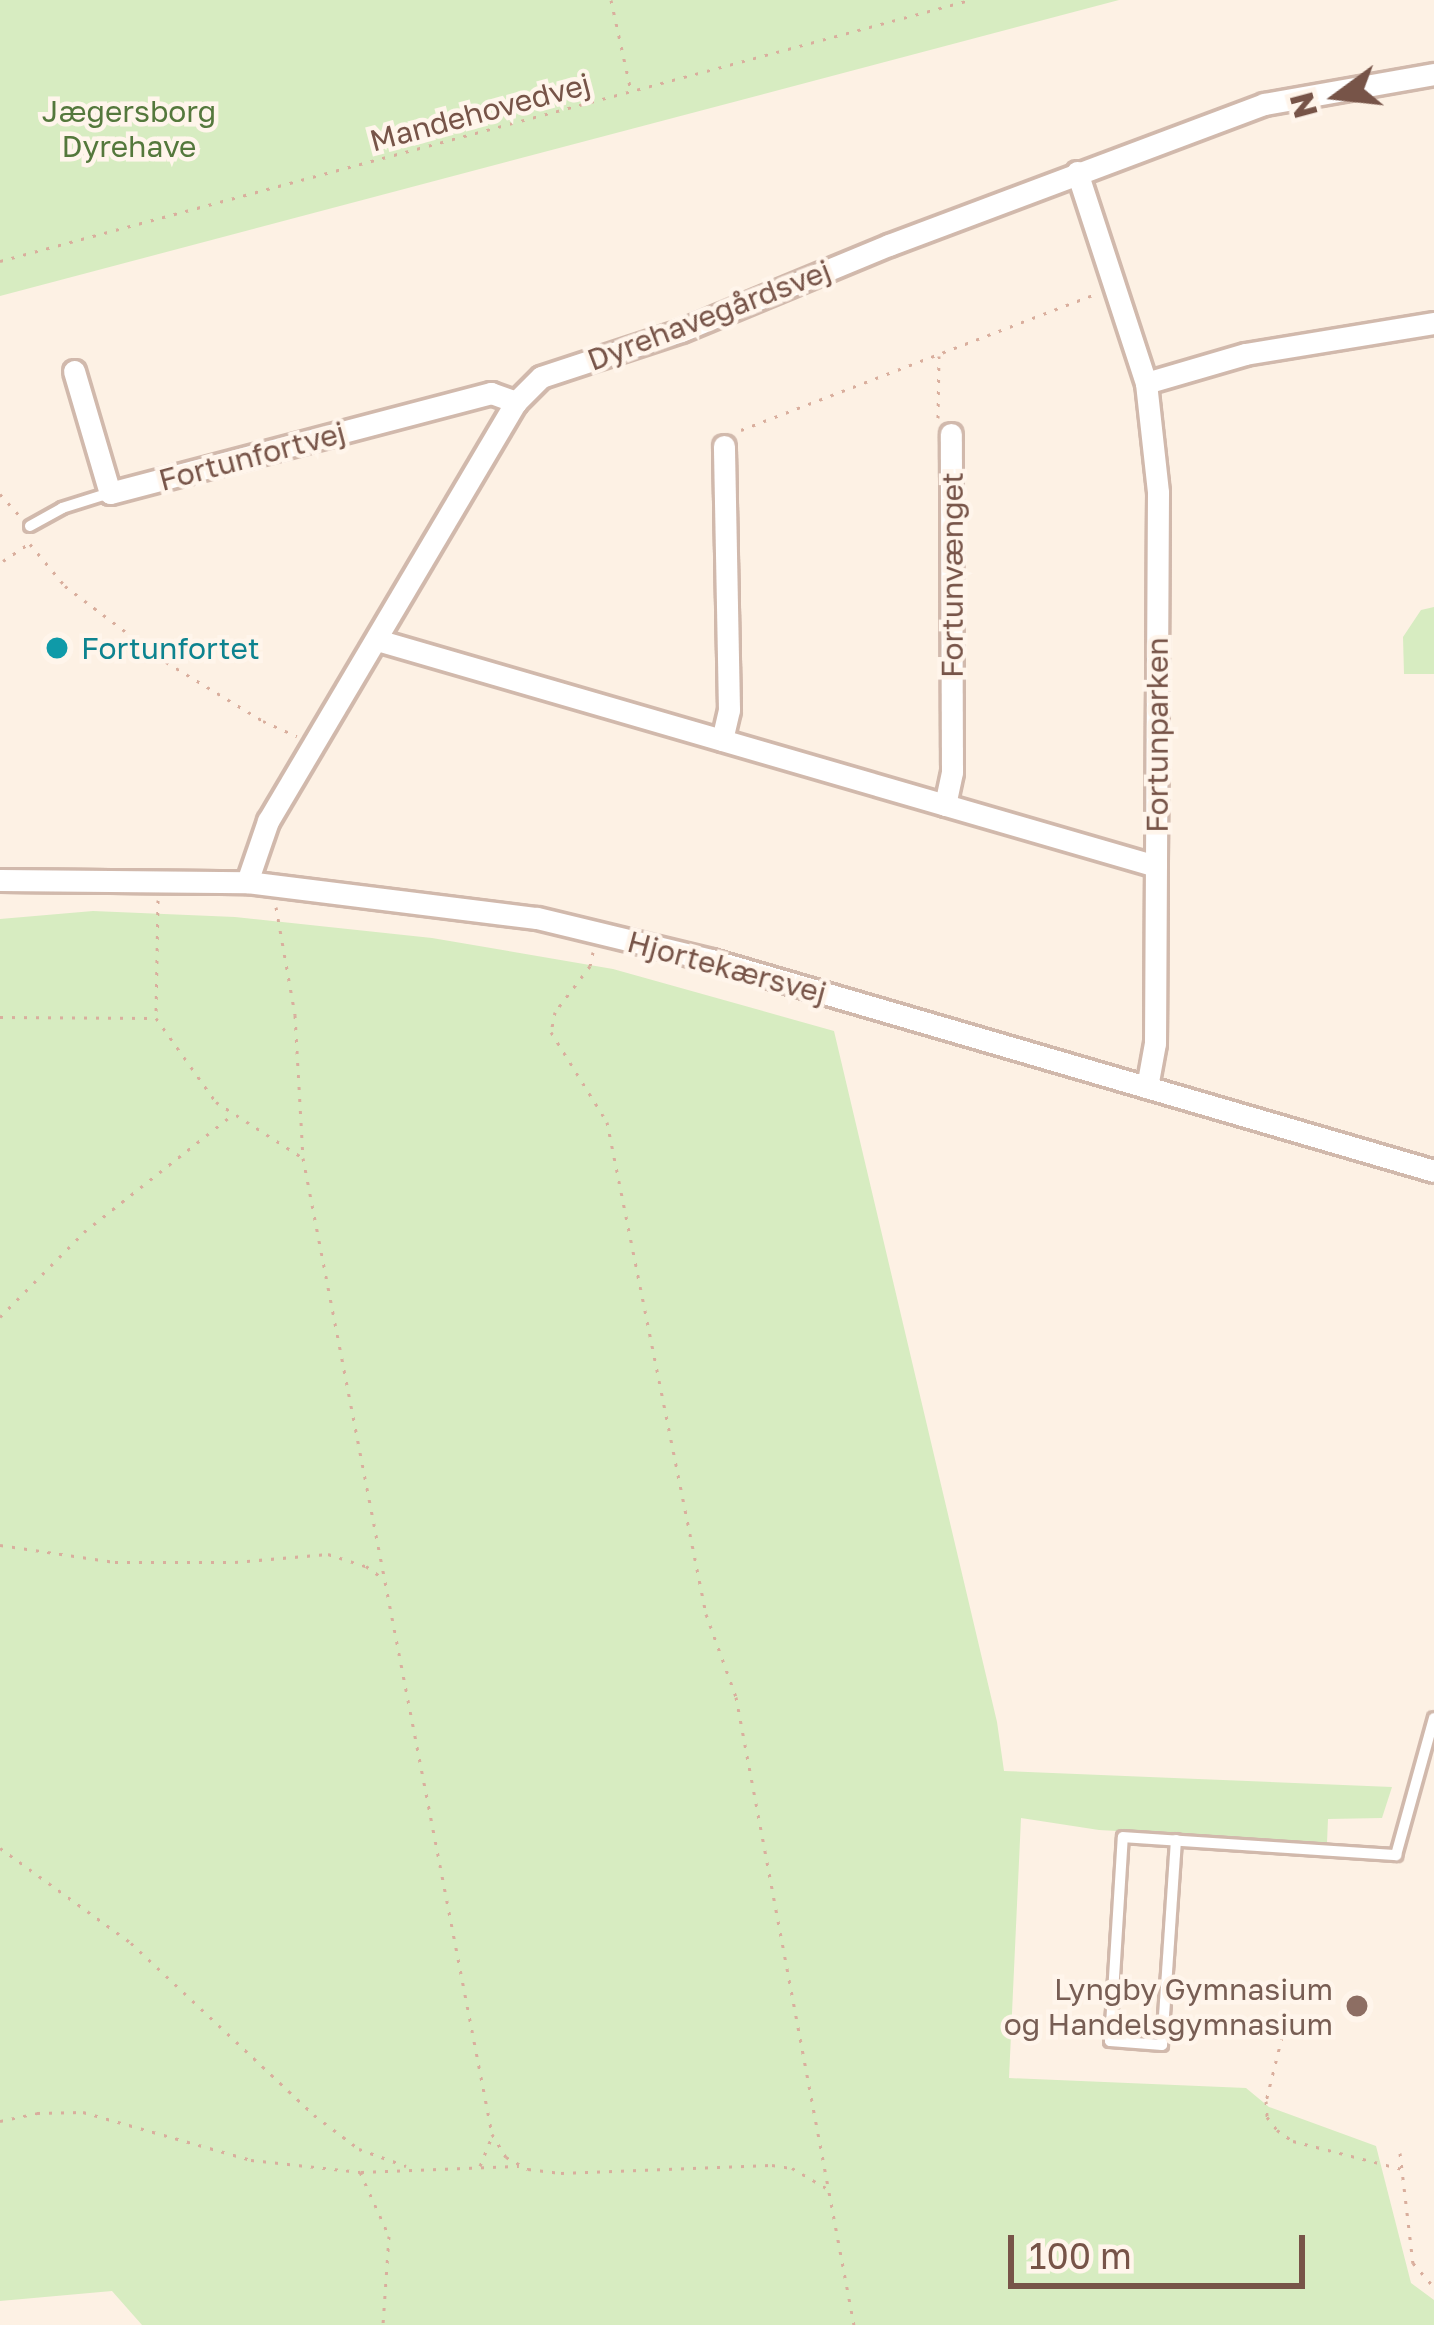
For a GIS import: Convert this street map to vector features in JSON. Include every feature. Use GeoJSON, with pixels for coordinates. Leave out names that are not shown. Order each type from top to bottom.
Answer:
{"type":"FeatureCollection","features":[{"type":"Feature","properties":{"kind":"street","name":"Dyrehavegårdsvej"},"geometry":{"type":"LineString","coordinates":[[247,881],[268,821],[516,402],[542,377],[681,331],[1077,172],[1264,104],[1434,74]]}},
{"type":"Feature","properties":{"kind":"street","name":"Fortunparken"},"geometry":{"type":"LineString","coordinates":[[1077,172],[1146,383],[1158,491],[1155,1043],[1147,1087]]}},
{"type":"Feature","properties":{"kind":"street"},"geometry":{"type":"LineString","coordinates":[[1146,383],[1245,354],[1434,322]]}},
{"type":"Feature","properties":{"kind":"street"},"geometry":{"type":"LineString","coordinates":[[74,371],[110,494]]}},
{"type":"Feature","properties":{"kind":"street","name":"Fortunfortvej"},"geometry":{"type":"LineString","coordinates":[[110,494],[491,393],[516,402]]}},
{"type":"Feature","properties":{"kind":"street","name":"Fortunvænget"},"geometry":{"type":"LineString","coordinates":[[945,805],[952,772],[951,434]]}},
{"type":"Feature","properties":{"kind":"street"},"geometry":{"type":"LineString","coordinates":[[722,740],[729,710],[724,446]]}},
{"type":"Feature","properties":{"kind":"street"},"geometry":{"type":"LineString","coordinates":[[377,640],[1156,866]]}},
{"type":"Feature","properties":{"kind":"street","name":"Hjortekærsvej"},"geometry":{"type":"LineString","coordinates":[[0,880],[247,881],[385,895],[597,933],[711,960],[1434,1171]]}},
{"type":"Feature","properties":{"kind":"lane"},"geometry":{"type":"LineString","coordinates":[[30,526],[62,508],[110,494]]}},
{"type":"Feature","properties":{"kind":"lane"},"geometry":{"type":"LineString","coordinates":[[1175,1840],[1162,2045],[1109,2041],[1123,1837],[1175,1840],[1396,1855],[1434,1718]]}},
{"type":"Feature","properties":{"kind":"path"},"geometry":{"type":"LineString","coordinates":[[611,0],[632,93]]}},
{"type":"Feature","properties":{"kind":"path","name":"Mandehovedvej"},"geometry":{"type":"LineString","coordinates":[[0,261],[970,0]]}},
{"type":"Feature","properties":{"kind":"path"},"geometry":{"type":"LineString","coordinates":[[724,446],[736,432],[1114,286]]}},
{"type":"Feature","properties":{"kind":"path","name":"Fortunvænget"},"geometry":{"type":"LineString","coordinates":[[939,354],[938,430],[951,434]]}},
{"type":"Feature","properties":{"kind":"path"},"geometry":{"type":"LineString","coordinates":[[0,494],[30,526],[29,543],[65,586],[166,662],[262,721],[314,743]]}},
{"type":"Feature","properties":{"kind":"path"},"geometry":{"type":"LineString","coordinates":[[3,561],[29,543]]}},
{"type":"Feature","properties":{"kind":"path"},"geometry":{"type":"LineString","coordinates":[[159,880],[156,1018],[216,1102],[303,1158]]}},
{"type":"Feature","properties":{"kind":"path"},"geometry":{"type":"LineString","coordinates":[[271,884],[296,1015],[303,1158],[382,1578],[492,2134],[506,2157],[521,2166]]}},
{"type":"Feature","properties":{"kind":"path"},"geometry":{"type":"LineString","coordinates":[[597,933],[590,966],[555,1012],[550,1032],[607,1122],[706,1614],[736,1697],[854,2325]]}},
{"type":"Feature","properties":{"kind":"path"},"geometry":{"type":"LineString","coordinates":[[0,1017],[156,1018]]}},
{"type":"Feature","properties":{"kind":"path"},"geometry":{"type":"LineString","coordinates":[[0,1317],[84,1232],[233,1114]]}},
{"type":"Feature","properties":{"kind":"path"},"geometry":{"type":"LineString","coordinates":[[0,1545],[116,1562],[235,1562],[328,1554],[365,1565],[382,1578]]}},
{"type":"Feature","properties":{"kind":"path"},"geometry":{"type":"LineString","coordinates":[[0,1848],[131,1943],[344,2138],[406,2166]]}},
{"type":"Feature","properties":{"kind":"path"},"geometry":{"type":"LineString","coordinates":[[1282,2037],[1266,2102],[1267,2117],[1277,2130],[1293,2141],[1402,2169]]}},
{"type":"Feature","properties":{"kind":"path"},"geometry":{"type":"LineString","coordinates":[[0,2121],[83,2112],[251,2160],[360,2172],[406,2166],[521,2166],[561,2173],[772,2165],[793,2168],[828,2189]]}},
{"type":"Feature","properties":{"kind":"path"},"geometry":{"type":"LineString","coordinates":[[480,2166],[492,2134]]}},
{"type":"Feature","properties":{"kind":"path"},"geometry":{"type":"LineString","coordinates":[[1400,2153],[1413,2263],[1434,2288]]}},
{"type":"Feature","properties":{"kind":"path"},"geometry":{"type":"LineString","coordinates":[[360,2172],[389,2236],[383,2325]]}},
{"type":"Feature","properties":{"kind":"green space","name":"Jægersborg Dyrehave"},"geometry":{"type":"Polygon","coordinates":[[[0,0],[1119,0],[0,296],[0,0]]]}},
{"type":"Feature","properties":{"kind":"green space"},"geometry":{"type":"Polygon","coordinates":[[[1434,607],[1434,674],[1404,674],[1403,637],[1421,610],[1434,607]]]}},
{"type":"Feature","properties":{"kind":"green space"},"geometry":{"type":"Polygon","coordinates":[[[93,911],[235,917],[432,938],[613,969],[834,1031],[997,1722],[1004,1771],[1392,1787],[1382,1818],[1328,1819],[1327,1843],[1099,1830],[1021,1818],[1009,2078],[1246,2088],[1269,2107],[1376,2146],[1411,2283],[1434,2300],[1434,2325],[142,2325],[112,2291],[0,2301],[0,919],[93,911]]]}},
{"type":"Feature","properties":{"kind":"place","name":"Fortunfortet"},"geometry":{"type":"Point","coordinates":[57,648]}},
{"type":"Feature","properties":{"kind":"place","name":"Lyngby Gymnasium og Handelsgymnasium"},"geometry":{"type":"Point","coordinates":[1357,2006]}}]}
